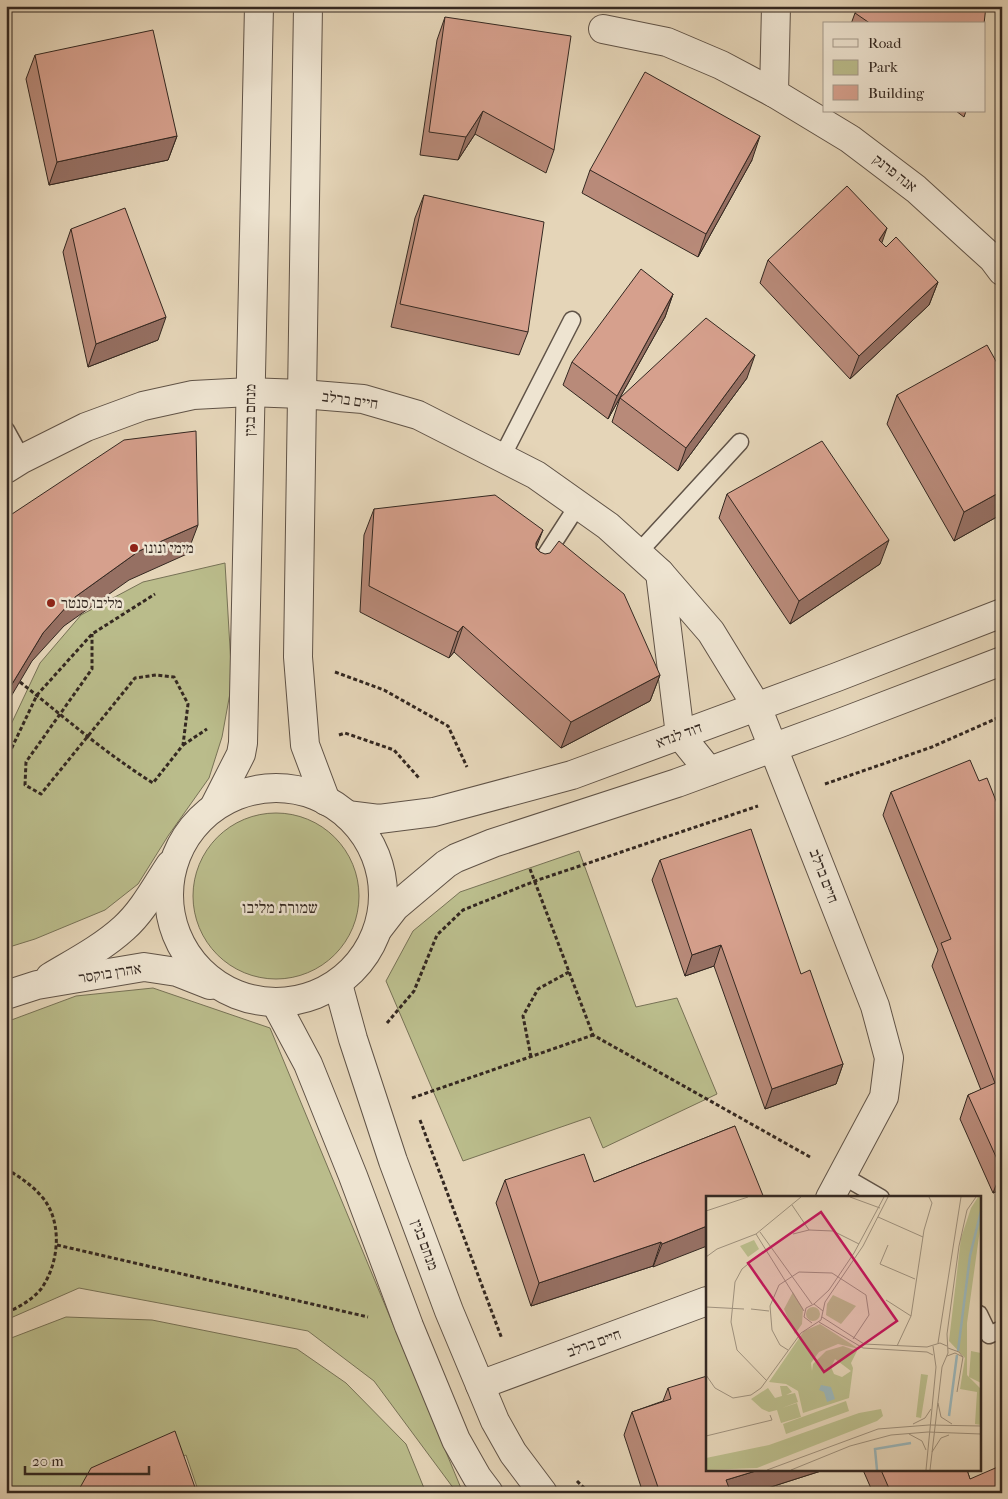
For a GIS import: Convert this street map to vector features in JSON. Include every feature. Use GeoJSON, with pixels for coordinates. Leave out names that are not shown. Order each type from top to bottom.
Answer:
{"type":"FeatureCollection","features":[{"type":"Feature","properties":{"kind":"street","name":"מנחם בגין"},"geometry":{"type":"LineString","coordinates":[[214,806],[241,754],[243,743],[259,6]]}},
{"type":"Feature","properties":{"kind":"street"},"geometry":{"type":"LineString","coordinates":[[308,6],[298,658],[305,745],[336,808],[367,839],[380,868],[384,898],[378,929],[371,946],[361,962],[338,984],[308,999],[276,1004],[239,997],[210,981],[187,956],[172,926],[167,893],[173,860],[184,838],[199,818],[214,806],[240,793],[270,788],[299,790],[336,808]]}},
{"type":"Feature","properties":{"kind":"street"},"geometry":{"type":"LineString","coordinates":[[774,93],[776,6]]}},
{"type":"Feature","properties":{"kind":"street","name":"אנה פרנק"},"geometry":{"type":"LineString","coordinates":[[604,29],[667,42],[721,65],[774,93],[850,139],[916,189],[993,259],[1002,271]]}},
{"type":"Feature","properties":{"kind":"street","name":"חיים ברלב"},"geometry":{"type":"LineString","coordinates":[[14,464],[86,427],[143,406],[193,395],[250,392],[363,399],[418,415],[502,457],[536,475],[608,526],[660,573],[711,632],[757,707],[875,1006],[889,1058],[884,1097],[836,1187]]}},
{"type":"Feature","properties":{"kind":"street"},"geometry":{"type":"LineString","coordinates":[[660,573],[680,735],[709,771]]}},
{"type":"Feature","properties":{"kind":"street","name":"דוד לנדא"},"geometry":{"type":"LineString","coordinates":[[336,808],[379,819],[434,812],[572,775],[757,707],[1002,613]]}},
{"type":"Feature","properties":{"kind":"street"},"geometry":{"type":"LineString","coordinates":[[378,929],[395,908],[446,864],[493,843],[709,771],[1002,661]]}},
{"type":"Feature","properties":{"kind":"street","name":"אהרן בוקסר"},"geometry":{"type":"LineString","coordinates":[[37,985],[92,952],[124,928],[139,911],[173,860]]}},
{"type":"Feature","properties":{"kind":"street","name":"אהרן בוקסר"},"geometry":{"type":"LineString","coordinates":[[6,995],[37,985],[144,967],[177,972],[239,997]]}},
{"type":"Feature","properties":{"kind":"street","name":"מנחם בגין"},"geometry":{"type":"LineString","coordinates":[[338,984],[353,1039],[393,1160],[449,1310],[496,1421],[513,1454],[543,1493]]}},
{"type":"Feature","properties":{"kind":"street"},"geometry":{"type":"LineString","coordinates":[[276,1004],[308,1064],[353,1176],[409,1326],[456,1440],[477,1477],[489,1493]]}},
{"type":"Feature","properties":{"kind":"street","name":"חיים ברלב"},"geometry":{"type":"LineString","coordinates":[[480,1385],[706,1301]]}},
{"type":"Feature","properties":{"kind":"lane"},"geometry":{"type":"LineString","coordinates":[[502,457],[572,320]]}},
{"type":"Feature","properties":{"kind":"lane"},"geometry":{"type":"LineString","coordinates":[[6,430],[14,464]]}},
{"type":"Feature","properties":{"kind":"lane"},"geometry":{"type":"LineString","coordinates":[[638,553],[740,442]]}},
{"type":"Feature","properties":{"kind":"lane"},"geometry":{"type":"LineString","coordinates":[[536,570],[578,505]]}},
{"type":"Feature","properties":{"kind":"lane"},"geometry":{"type":"LineString","coordinates":[[836,1187],[873,1196]]}},
{"type":"Feature","properties":{"kind":"lane"},"geometry":{"type":"LineString","coordinates":[[980,1316],[989,1334],[1002,1329]]}},
{"type":"Feature","properties":{"kind":"path"},"geometry":{"type":"LineString","coordinates":[[6,760],[37,695],[92,634],[155,594]]}},
{"type":"Feature","properties":{"kind":"path"},"geometry":{"type":"LineString","coordinates":[[92,634],[92,669],[26,762],[25,785],[41,794],[135,678],[156,674],[174,677],[188,704],[184,745]]}},
{"type":"Feature","properties":{"kind":"path"},"geometry":{"type":"LineString","coordinates":[[298,658],[384,690],[448,726],[482,800]]}},
{"type":"Feature","properties":{"kind":"path"},"geometry":{"type":"LineString","coordinates":[[20,682],[119,762],[153,783],[184,745],[207,728]]}},
{"type":"Feature","properties":{"kind":"path"},"geometry":{"type":"LineString","coordinates":[[382,1029],[414,990],[437,935],[463,910],[535,881],[932,747],[1002,716]]}},
{"type":"Feature","properties":{"kind":"path"},"geometry":{"type":"LineString","coordinates":[[517,836],[593,1035],[836,1187]]}},
{"type":"Feature","properties":{"kind":"path"},"geometry":{"type":"LineString","coordinates":[[531,1056],[523,1016],[538,989],[569,972]]}},
{"type":"Feature","properties":{"kind":"path"},"geometry":{"type":"LineString","coordinates":[[412,1098],[593,1035]]}},
{"type":"Feature","properties":{"kind":"path"},"geometry":{"type":"LineString","coordinates":[[408,1089],[415,1107]]}},
{"type":"Feature","properties":{"kind":"path"},"geometry":{"type":"LineString","coordinates":[[419,1116],[515,1373]]}},
{"type":"Feature","properties":{"kind":"path"},"geometry":{"type":"LineString","coordinates":[[6,1169],[27,1181],[44,1199],[54,1221],[57,1245],[52,1268],[40,1289],[22,1306],[6,1313]]}},
{"type":"Feature","properties":{"kind":"path"},"geometry":{"type":"LineString","coordinates":[[57,1245],[409,1326]]}},
{"type":"Feature","properties":{"kind":"path"},"geometry":{"type":"LineString","coordinates":[[575,1479],[589,1493]]}},
{"type":"Feature","properties":{"kind":"green space"},"geometry":{"type":"Polygon","coordinates":[[[225,563],[232,682],[222,737],[209,778],[168,836],[138,884],[105,910],[35,939],[6,948],[6,735],[40,663],[81,615],[143,582],[225,563]]]}},
{"type":"Feature","properties":{"kind":"green space"},"geometry":{"type":"Polygon","coordinates":[[[284,813],[300,816],[315,822],[335,837],[353,864],[358,880],[358,912],[353,928],[335,955],[315,970],[300,976],[268,979],[252,976],[237,970],[212,949],[202,935],[196,920],[193,888],[196,872],[202,857],[223,832],[237,822],[252,816],[284,813]]]}},
{"type":"Feature","properties":{"kind":"green space"},"geometry":{"type":"Polygon","coordinates":[[[579,851],[636,1007],[677,998],[717,1094],[603,1148],[590,1117],[463,1161],[386,981],[413,931],[460,892],[579,851]]]}},
{"type":"Feature","properties":{"kind":"green space"},"geometry":{"type":"Polygon","coordinates":[[[153,988],[270,1028],[463,1493],[457,1493],[374,1381],[308,1331],[79,1288],[6,1320],[6,1022],[76,996],[153,988]]]}},
{"type":"Feature","properties":{"kind":"green space"},"geometry":{"type":"Polygon","coordinates":[[[66,1317],[152,1320],[297,1349],[346,1383],[406,1444],[426,1493],[199,1493],[186,1455],[102,1493],[6,1493],[6,1340],[66,1317]]]}},
{"type":"Feature","properties":{"kind":"building"},"geometry":{"type":"Polygon","coordinates":[[[859,6],[986,6],[984,22],[868,22],[855,13],[859,6]]]}},
{"type":"Feature","properties":{"kind":"building"},"geometry":{"type":"Polygon","coordinates":[[[445,17],[571,36],[554,150],[483,111],[466,137],[429,132],[445,17]]]}},
{"type":"Feature","properties":{"kind":"building"},"geometry":{"type":"Polygon","coordinates":[[[153,30],[177,136],[57,162],[35,55],[153,30]]]}},
{"type":"Feature","properties":{"kind":"building"},"geometry":{"type":"Polygon","coordinates":[[[645,72],[760,136],[706,234],[590,170],[645,72]]]}},
{"type":"Feature","properties":{"kind":"building"},"geometry":{"type":"Polygon","coordinates":[[[847,186],[887,228],[879,240],[886,247],[896,237],[938,282],[859,356],[768,260],[847,186]]]}},
{"type":"Feature","properties":{"kind":"building"},"geometry":{"type":"Polygon","coordinates":[[[424,195],[544,222],[528,332],[400,304],[424,195]]]}},
{"type":"Feature","properties":{"kind":"building"},"geometry":{"type":"Polygon","coordinates":[[[125,208],[166,317],[96,344],[71,229],[125,208]]]}},
{"type":"Feature","properties":{"kind":"building"},"geometry":{"type":"Polygon","coordinates":[[[641,269],[673,294],[617,396],[572,362],[641,269]]]}},
{"type":"Feature","properties":{"kind":"building"},"geometry":{"type":"Polygon","coordinates":[[[706,318],[755,355],[686,448],[620,398],[706,318]]]}},
{"type":"Feature","properties":{"kind":"building"},"geometry":{"type":"Polygon","coordinates":[[[987,345],[1002,372],[1002,491],[964,512],[897,395],[987,345]]]}},
{"type":"Feature","properties":{"kind":"building","name":"מליבו סנטר"},"geometry":{"type":"Polygon","coordinates":[[[196,431],[198,525],[139,551],[75,597],[43,633],[6,694],[6,518],[124,440],[196,431]]]}},
{"type":"Feature","properties":{"kind":"building"},"geometry":{"type":"Polygon","coordinates":[[[822,441],[889,540],[799,601],[727,494],[822,441]]]}},
{"type":"Feature","properties":{"kind":"building"},"geometry":{"type":"Polygon","coordinates":[[[495,495],[543,530],[536,543],[536,548],[540,552],[550,553],[559,541],[624,594],[660,675],[571,722],[463,626],[458,632],[369,586],[374,509],[495,495]]]}},
{"type":"Feature","properties":{"kind":"building"},"geometry":{"type":"Polygon","coordinates":[[[970,760],[979,781],[987,778],[1002,816],[1002,1170],[968,1095],[995,1083],[941,943],[951,939],[891,792],[970,760]]]}},
{"type":"Feature","properties":{"kind":"building"},"geometry":{"type":"Polygon","coordinates":[[[751,829],[801,974],[810,970],[843,1064],[772,1089],[721,945],[692,955],[660,860],[751,829]]]}},
{"type":"Feature","properties":{"kind":"building"},"geometry":{"type":"Polygon","coordinates":[[[735,1126],[763,1196],[706,1196],[706,1226],[662,1244],[661,1242],[539,1283],[505,1180],[584,1154],[594,1182],[735,1126]]]}},
{"type":"Feature","properties":{"kind":"building"},"geometry":{"type":"Polygon","coordinates":[[[706,1376],[706,1472],[752,1472],[726,1480],[731,1493],[660,1493],[632,1412],[671,1399],[668,1388],[706,1376]]]}},
{"type":"Feature","properties":{"kind":"building"},"geometry":{"type":"Polygon","coordinates":[[[175,1431],[197,1493],[77,1493],[91,1468],[175,1431]]]}},
{"type":"Feature","properties":{"kind":"building"},"geometry":{"type":"Polygon","coordinates":[[[1000,1466],[1002,1470],[1002,1493],[891,1493],[882,1472],[968,1472],[970,1479],[1000,1466]]]}},
{"type":"Feature","properties":{"kind":"place","name":"מימי ונונו"},"geometry":{"type":"Point","coordinates":[134,548]}},
{"type":"Feature","properties":{"kind":"place","name":"מליבו סנטר"},"geometry":{"type":"Point","coordinates":[51,603]}},
{"type":"Feature","properties":{"kind":"district","name":"שמורת מליבו"},"geometry":{"type":"Point","coordinates":[280,907]}}]}
